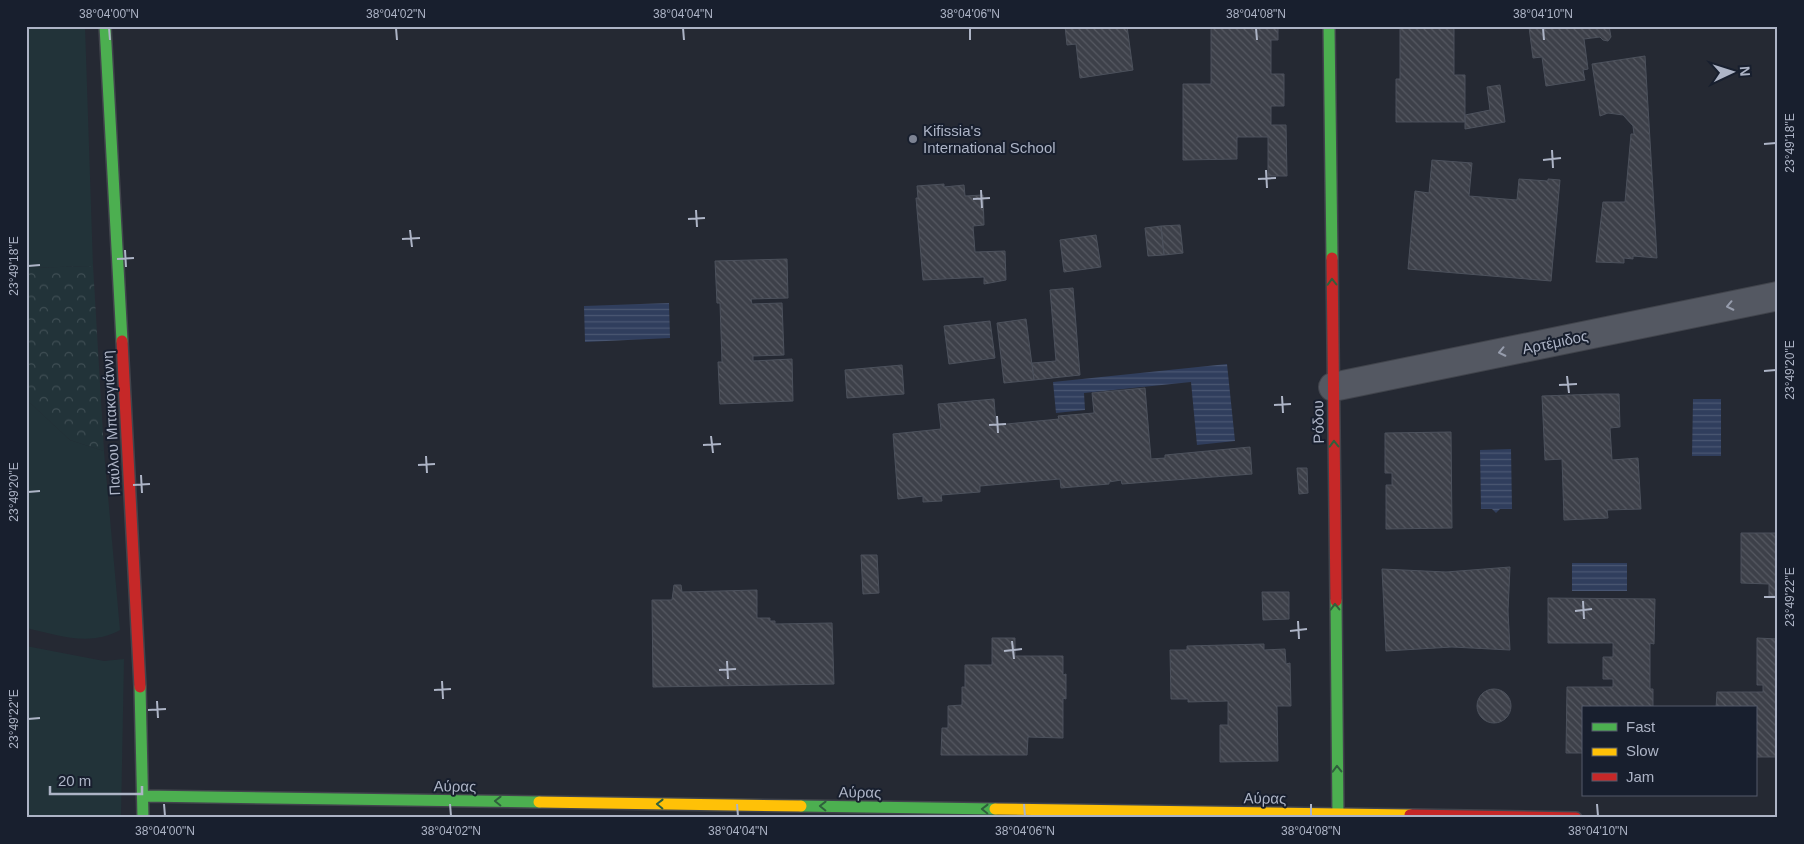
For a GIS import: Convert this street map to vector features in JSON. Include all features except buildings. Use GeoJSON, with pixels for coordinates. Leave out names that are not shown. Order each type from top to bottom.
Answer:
{"type":"FeatureCollection","features":[{"type":"Feature","properties":{"kind":"street","name":"Παύλου Μπακογιάννη"},"geometry":{"type":"LineString","coordinates":[[105,26],[139,658],[143,818]]}},
{"type":"Feature","properties":{"kind":"street","name":"Ρόδου"},"geometry":{"type":"LineString","coordinates":[[1329,26],[1338,816]]}},
{"type":"Feature","properties":{"kind":"street","name":"Αρτέμιδος"},"geometry":{"type":"LineString","coordinates":[[1333,387],[1778,296]]}},
{"type":"Feature","properties":{"kind":"street","name":"Αύρας"},"geometry":{"type":"LineString","coordinates":[[143,796],[1338,816],[1576,818]]}},
{"type":"Feature","properties":{"kind":"green space"},"geometry":{"type":"Polygon","coordinates":[[[26,26],[85,26],[93,266],[26,268],[26,26]]]}},
{"type":"Feature","properties":{"kind":"green space"},"geometry":{"type":"Polygon","coordinates":[[[93,266],[104,451],[70,440],[26,399],[26,268],[93,266]]]}},
{"type":"Feature","properties":{"kind":"green space"},"geometry":{"type":"Polygon","coordinates":[[[26,399],[70,440],[104,451],[120,630],[109,635],[86,639],[74,638],[26,628],[26,399]]]}},
{"type":"Feature","properties":{"kind":"green space"},"geometry":{"type":"Polygon","coordinates":[[[26,646],[104,661],[124,659],[121,818],[26,818],[26,646]]]}},
{"type":"Feature","properties":{"kind":"water"},"geometry":{"type":"Polygon","coordinates":[[[669,303],[670,338],[585,342],[584,306],[669,303]]]}},
{"type":"Feature","properties":{"kind":"water"},"geometry":{"type":"Polygon","coordinates":[[[1227,364],[1235,441],[1197,445],[1191,382],[1084,393],[1085,410],[1056,413],[1053,382],[1227,364]]]}},
{"type":"Feature","properties":{"kind":"water"},"geometry":{"type":"Polygon","coordinates":[[[1693,399],[1721,399],[1721,456],[1692,456],[1693,399]]]}},
{"type":"Feature","properties":{"kind":"water"},"geometry":{"type":"Polygon","coordinates":[[[1511,449],[1512,509],[1500,509],[1496,513],[1492,509],[1481,509],[1480,450],[1511,449]]]}},
{"type":"Feature","properties":{"kind":"water"},"geometry":{"type":"Polygon","coordinates":[[[1572,563],[1627,563],[1627,591],[1572,591],[1572,563]]]}},
{"type":"Feature","properties":{"kind":"traffic: fast"},"geometry":{"type":"LineString","coordinates":[[105,26],[122,341]]}},
{"type":"Feature","properties":{"kind":"traffic: fast"},"geometry":{"type":"LineString","coordinates":[[1329,26],[1332,258]]}},
{"type":"Feature","properties":{"kind":"traffic: fast"},"geometry":{"type":"LineString","coordinates":[[1336,601],[1338,818]]}},
{"type":"Feature","properties":{"kind":"traffic: fast"},"geometry":{"type":"LineString","coordinates":[[140,687],[143,818]]}},
{"type":"Feature","properties":{"kind":"traffic: fast"},"geometry":{"type":"LineString","coordinates":[[143,796],[539,802]]}},
{"type":"Feature","properties":{"kind":"traffic: fast"},"geometry":{"type":"LineString","coordinates":[[801,806],[995,809]]}},
{"type":"Feature","properties":{"kind":"traffic: slow"},"geometry":{"type":"LineString","coordinates":[[539,802],[801,806]]}},
{"type":"Feature","properties":{"kind":"traffic: slow"},"geometry":{"type":"LineString","coordinates":[[995,809],[1410,815]]}},
{"type":"Feature","properties":{"kind":"traffic: jam"},"geometry":{"type":"LineString","coordinates":[[1332,258],[1336,601]]}},
{"type":"Feature","properties":{"kind":"traffic: jam"},"geometry":{"type":"LineString","coordinates":[[122,341],[140,687]]}},
{"type":"Feature","properties":{"kind":"traffic: jam"},"geometry":{"type":"LineString","coordinates":[[1410,815],[1576,818]]}},
{"type":"Feature","properties":{"kind":"place","name":"Kifissia's International School"},"geometry":{"type":"Point","coordinates":[913,139]}}]}
